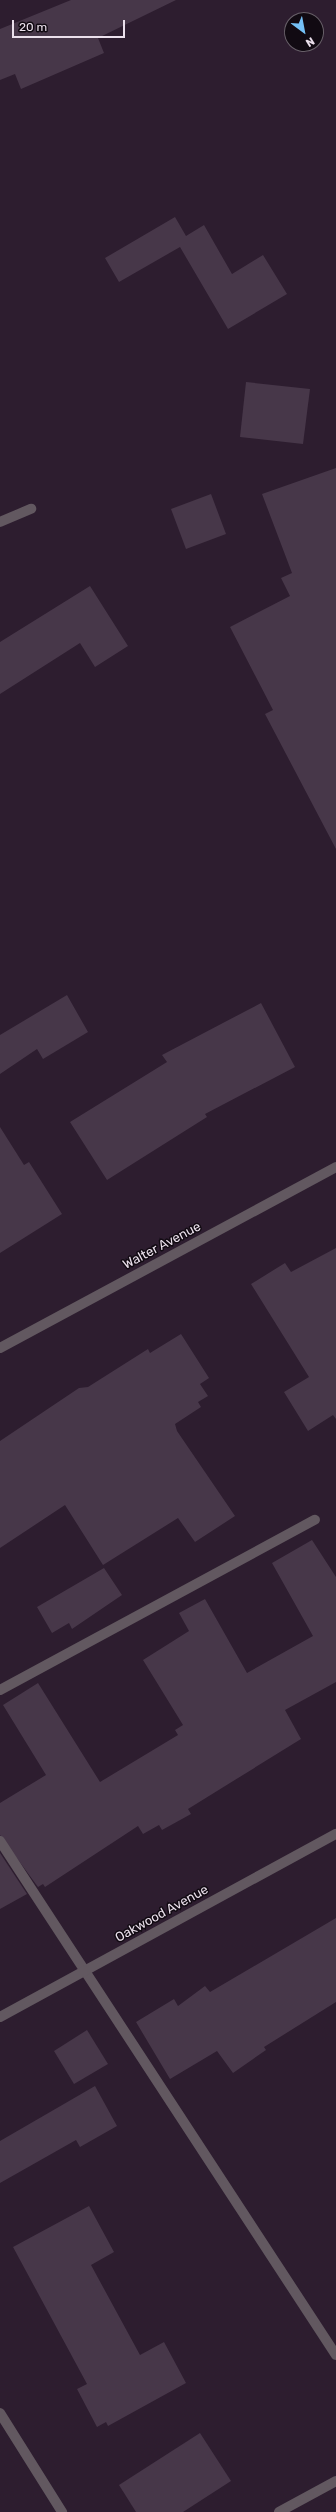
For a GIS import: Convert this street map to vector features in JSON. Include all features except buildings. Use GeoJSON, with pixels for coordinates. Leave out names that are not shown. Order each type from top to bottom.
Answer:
{"type":"FeatureCollection","features":[{"type":"Feature","properties":{"kind":"street"},"geometry":{"type":"LineString","coordinates":[[0,522],[31,509]]}},
{"type":"Feature","properties":{"kind":"street","name":"Walter Avenue"},"geometry":{"type":"LineString","coordinates":[[0,1348],[336,1167]]}},
{"type":"Feature","properties":{"kind":"street"},"geometry":{"type":"LineString","coordinates":[[0,1690],[315,1520]]}},
{"type":"Feature","properties":{"kind":"street","name":"Oakwood Avenue"},"geometry":{"type":"LineString","coordinates":[[0,2017],[336,1834]]}},
{"type":"Feature","properties":{"kind":"street"},"geometry":{"type":"LineString","coordinates":[[0,1841],[83,1972],[146,2061],[336,2355]]}},
{"type":"Feature","properties":{"kind":"street"},"geometry":{"type":"LineString","coordinates":[[0,2413],[62,2512]]}},
{"type":"Feature","properties":{"kind":"street"},"geometry":{"type":"LineString","coordinates":[[280,2512],[336,2481]]}}]}
